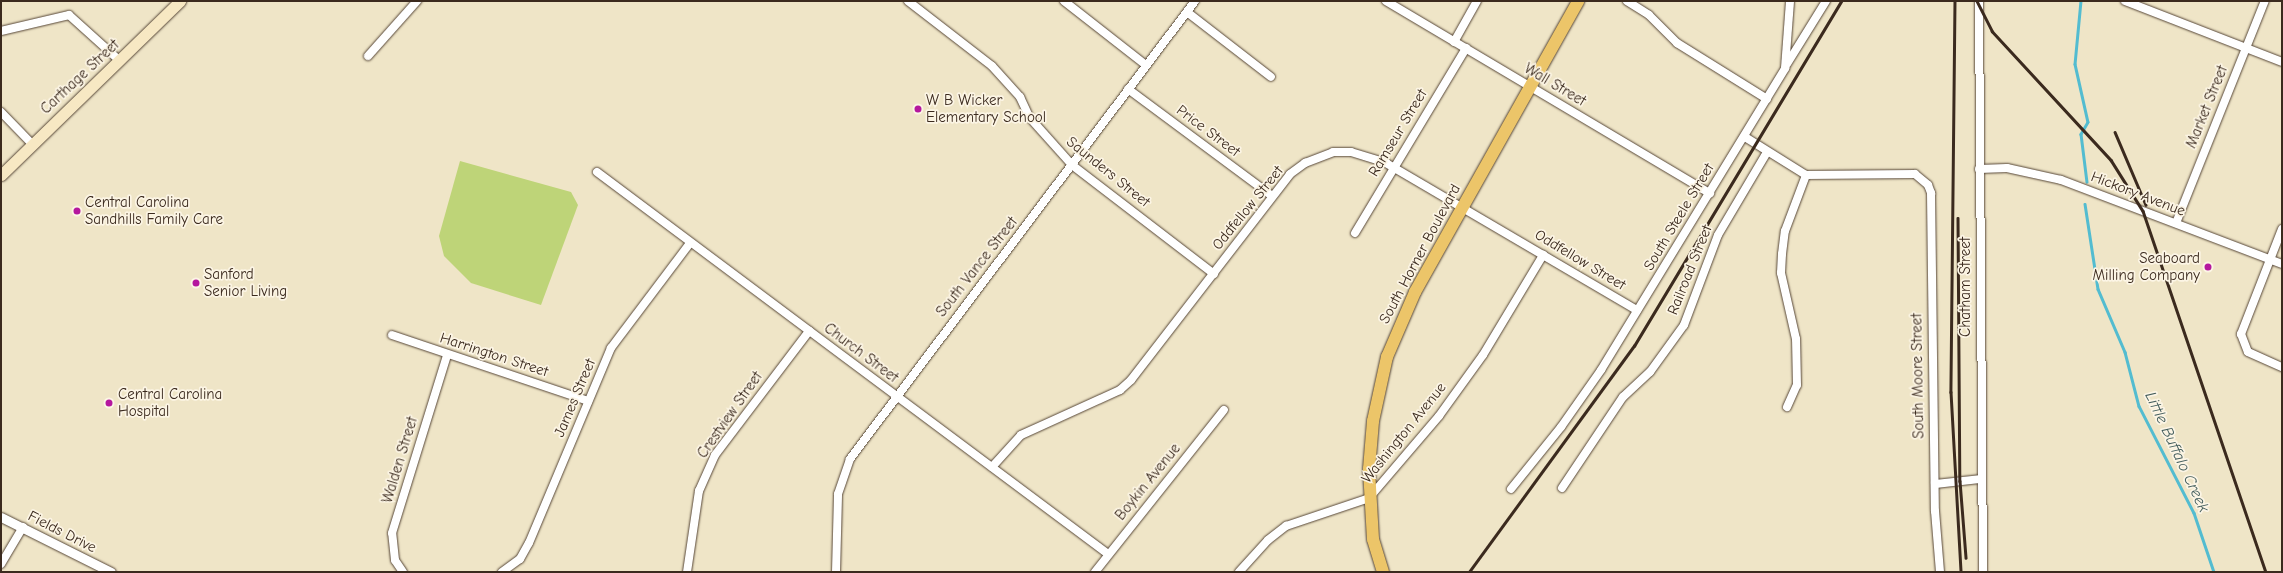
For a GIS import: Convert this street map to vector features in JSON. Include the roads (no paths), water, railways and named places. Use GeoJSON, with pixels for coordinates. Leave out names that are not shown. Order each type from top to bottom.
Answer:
{"type":"FeatureCollection","features":[{"type":"Feature","properties":{"kind":"main road","name":"Carthage Street"},"geometry":{"type":"LineString","coordinates":[[1,175],[120,61],[180,1]]}},
{"type":"Feature","properties":{"kind":"main road","name":"South Horner Boulevard"},"geometry":{"type":"LineString","coordinates":[[1381,571],[1369,498],[1373,421],[1387,357],[1415,292],[1578,1]]}},
{"type":"Feature","properties":{"kind":"street"},"geometry":{"type":"LineString","coordinates":[[368,56],[417,1]]}},
{"type":"Feature","properties":{"kind":"street","name":"Saunders Street"},"geometry":{"type":"LineString","coordinates":[[908,1],[992,66],[1020,97],[1030,118],[1072,164],[1214,274]]}},
{"type":"Feature","properties":{"kind":"street"},"geometry":{"type":"LineString","coordinates":[[1064,1],[1146,65]]}},
{"type":"Feature","properties":{"kind":"street","name":"South Vance Street"},"geometry":{"type":"LineString","coordinates":[[836,572],[836,522],[843,480],[850,460],[895,397],[1195,1]]}},
{"type":"Feature","properties":{"kind":"street","name":"Wall Street"},"geometry":{"type":"LineString","coordinates":[[1386,1],[1710,193]]}},
{"type":"Feature","properties":{"kind":"street"},"geometry":{"type":"LineString","coordinates":[[1454,42],[1477,1]]}},
{"type":"Feature","properties":{"kind":"street"},"geometry":{"type":"LineString","coordinates":[[1627,1],[1656,21],[1678,43],[1767,99]]}},
{"type":"Feature","properties":{"kind":"street","name":"South Steele Street"},"geometry":{"type":"LineString","coordinates":[[1511,489],[1561,427],[1637,310],[1745,137],[1785,68],[1790,1]]}},
{"type":"Feature","properties":{"kind":"street"},"geometry":{"type":"LineString","coordinates":[[1785,68],[1826,1]]}},
{"type":"Feature","properties":{"kind":"street","name":"Chatham Street"},"geometry":{"type":"LineString","coordinates":[[1979,1],[1980,479],[1983,572]]}},
{"type":"Feature","properties":{"kind":"street"},"geometry":{"type":"LineString","coordinates":[[2125,1],[2282,62]]}},
{"type":"Feature","properties":{"kind":"street","name":"Market Street"},"geometry":{"type":"LineString","coordinates":[[2176,223],[2265,1]]}},
{"type":"Feature","properties":{"kind":"street"},"geometry":{"type":"LineString","coordinates":[[1187,12],[1271,78]]}},
{"type":"Feature","properties":{"kind":"street"},"geometry":{"type":"LineString","coordinates":[[1,30],[69,15],[120,61]]}},
{"type":"Feature","properties":{"kind":"street","name":"Ramseur Street"},"geometry":{"type":"LineString","coordinates":[[1355,232],[1466,48]]}},
{"type":"Feature","properties":{"kind":"street","name":"Price Street"},"geometry":{"type":"LineString","coordinates":[[1128,88],[1272,196]]}},
{"type":"Feature","properties":{"kind":"street"},"geometry":{"type":"LineString","coordinates":[[1,112],[32,144]]}},
{"type":"Feature","properties":{"kind":"street"},"geometry":{"type":"LineString","coordinates":[[1745,137],[1806,175],[1785,231],[1782,254],[1781,273],[1796,339],[1797,385],[1787,407]]}},
{"type":"Feature","properties":{"kind":"street","name":"Oddfellow Street"},"geometry":{"type":"LineString","coordinates":[[992,467],[1021,435],[1120,390],[1214,274],[1272,196],[1305,163],[1333,152],[1371,156],[1394,167],[1463,206],[1543,256],[1637,310]]}},
{"type":"Feature","properties":{"kind":"street","name":"Railroad Street"},"geometry":{"type":"LineString","coordinates":[[1562,488],[1623,397],[1650,372],[1684,325],[1718,235],[1767,152]]}},
{"type":"Feature","properties":{"kind":"street","name":"Hickory Avenue"},"geometry":{"type":"LineString","coordinates":[[1979,169],[2007,168],[2061,180],[2282,264]]}},
{"type":"Feature","properties":{"kind":"street","name":"Church Street"},"geometry":{"type":"LineString","coordinates":[[597,172],[895,397],[992,467],[1108,554]]}},
{"type":"Feature","properties":{"kind":"street","name":"South Moore Street"},"geometry":{"type":"LineString","coordinates":[[1806,175],[1915,174],[1926,181],[1931,193],[1935,484],[1940,572]]}},
{"type":"Feature","properties":{"kind":"street"},"geometry":{"type":"LineString","coordinates":[[2282,229],[2242,328],[2244,347],[2257,357],[2282,367]]}},
{"type":"Feature","properties":{"kind":"street","name":"James Street"},"geometry":{"type":"LineString","coordinates":[[502,572],[520,559],[529,543],[611,348],[690,243]]}},
{"type":"Feature","properties":{"kind":"street","name":"Washington Avenue"},"geometry":{"type":"LineString","coordinates":[[1239,572],[1268,540],[1286,526],[1369,498],[1439,416],[1484,355],[1543,256]]}},
{"type":"Feature","properties":{"kind":"street","name":"Crestview Street"},"geometry":{"type":"LineString","coordinates":[[687,572],[699,491],[715,455],[808,331]]}},
{"type":"Feature","properties":{"kind":"street","name":"Harrington Street"},"geometry":{"type":"LineString","coordinates":[[392,335],[447,355],[588,401]]}},
{"type":"Feature","properties":{"kind":"street","name":"Walden Street"},"geometry":{"type":"LineString","coordinates":[[404,572],[395,560],[392,533],[447,355]]}},
{"type":"Feature","properties":{"kind":"street","name":"Boykin Avenue"},"geometry":{"type":"LineString","coordinates":[[1095,572],[1224,410]]}},
{"type":"Feature","properties":{"kind":"street"},"geometry":{"type":"LineString","coordinates":[[1935,484],[1980,479]]}},
{"type":"Feature","properties":{"kind":"street","name":"Fields Drive"},"geometry":{"type":"LineString","coordinates":[[1,517],[110,572]]}},
{"type":"Feature","properties":{"kind":"street"},"geometry":{"type":"LineString","coordinates":[[1,564],[23,527]]}},
{"type":"Feature","properties":{"kind":"waterway","name":"Little Buffalo Creek"},"geometry":{"type":"LineString","coordinates":[[2081,1],[2075,64],[2088,122],[2081,134],[2087,182]]}},
{"type":"Feature","properties":{"kind":"waterway","name":"Little Buffalo Creek"},"geometry":{"type":"LineString","coordinates":[[2085,204],[2098,289],[2125,352],[2139,406],[2194,513],[2214,572]]}},
{"type":"Feature","properties":{"kind":"railway"},"geometry":{"type":"LineString","coordinates":[[1469,572],[1634,346],[1841,1]]}},
{"type":"Feature","properties":{"kind":"railway"},"geometry":{"type":"LineString","coordinates":[[1955,1],[1951,392],[1961,572]]}},
{"type":"Feature","properties":{"kind":"railway"},"geometry":{"type":"LineString","coordinates":[[1977,1],[1992,31],[2111,160],[2143,211],[2266,572]]}},
{"type":"Feature","properties":{"kind":"railway"},"geometry":{"type":"LineString","coordinates":[[2115,132],[2146,205]]}},
{"type":"Feature","properties":{"kind":"railway"},"geometry":{"type":"LineString","coordinates":[[1958,218],[1960,481],[1966,558]]}},
{"type":"Feature","properties":{"kind":"place","name":"W B Wicker Elementary School"},"geometry":{"type":"Point","coordinates":[918,109]}},
{"type":"Feature","properties":{"kind":"place","name":"Central Carolina Sandhills Family Care"},"geometry":{"type":"Point","coordinates":[77,211]}},
{"type":"Feature","properties":{"kind":"place","name":"Seaboard Milling Company"},"geometry":{"type":"Point","coordinates":[2208,267]}},
{"type":"Feature","properties":{"kind":"place","name":"Sanford Senior Living"},"geometry":{"type":"Point","coordinates":[196,283]}},
{"type":"Feature","properties":{"kind":"place","name":"Central Carolina Hospital"},"geometry":{"type":"Point","coordinates":[109,403]}}]}
